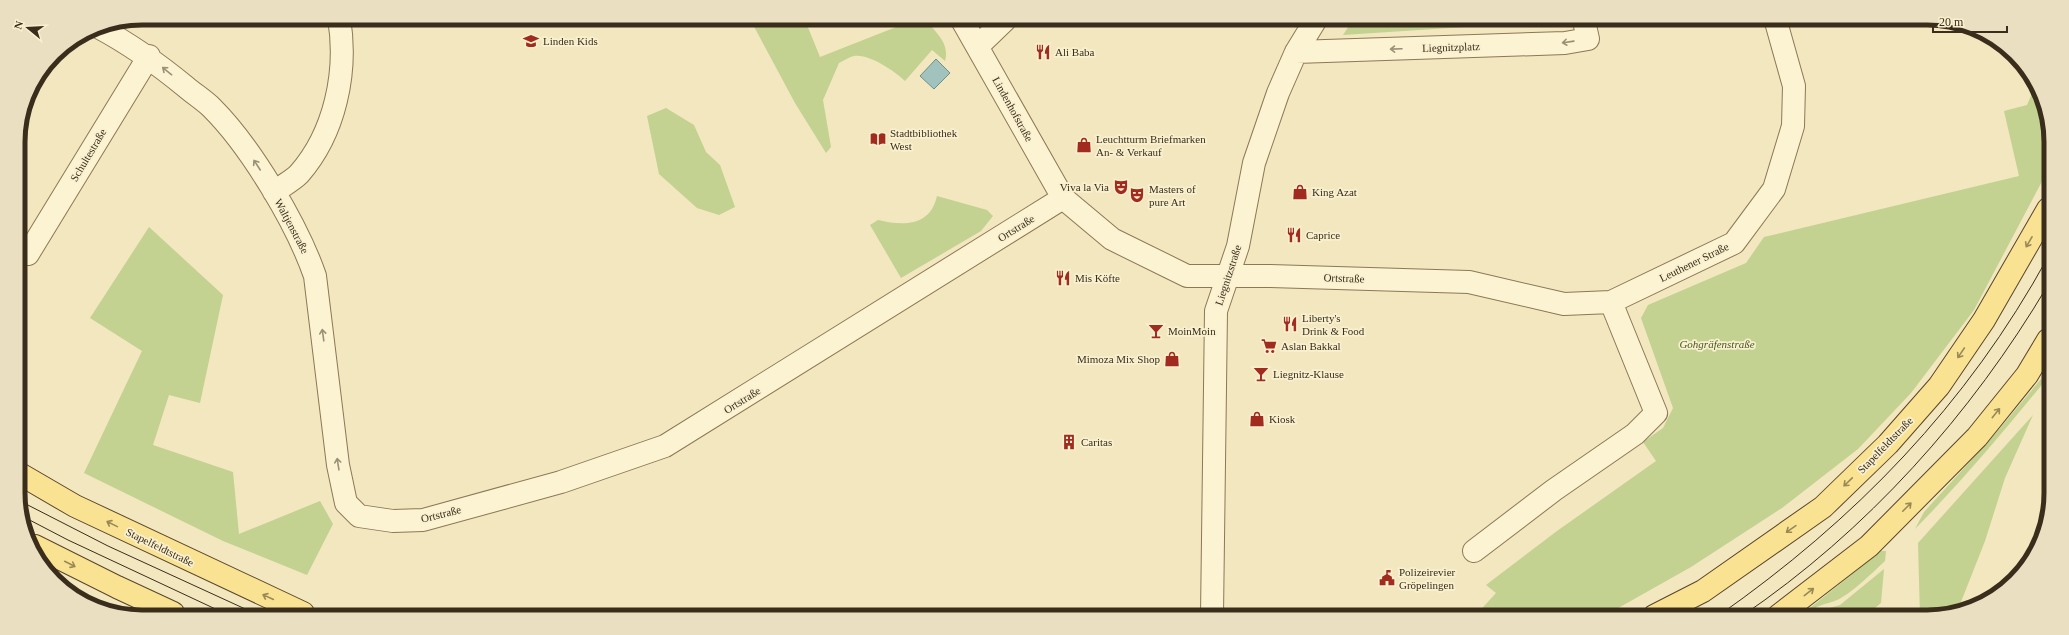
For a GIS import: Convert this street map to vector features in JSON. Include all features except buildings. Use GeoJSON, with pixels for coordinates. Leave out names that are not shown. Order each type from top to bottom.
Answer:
{"type":"FeatureCollection","features":[{"type":"Feature","properties":{"kind":"main road","name":"Stapelfeldtstraße"},"geometry":{"type":"LineString","coordinates":[[1666,610],[1703,591],[1823,507],[1888,444],[1939,386],[1984,320],[2044,216]]}},
{"type":"Feature","properties":{"kind":"main road"},"geometry":{"type":"LineString","coordinates":[[1786,610],[1869,546],[1977,437],[2027,375],[2044,347]]}},
{"type":"Feature","properties":{"kind":"main road","name":"Stapelfeldtstraße"},"geometry":{"type":"LineString","coordinates":[[25,477],[75,506],[297,610]]}},
{"type":"Feature","properties":{"kind":"main road"},"geometry":{"type":"LineString","coordinates":[[39,548],[167,610]]}},
{"type":"Feature","properties":{"kind":"street"},"geometry":{"type":"LineString","coordinates":[[274,192],[298,175],[322,140],[338,94],[342,60],[340,25]]}},
{"type":"Feature","properties":{"kind":"street","name":"Lindenhofstraße"},"geometry":{"type":"LineString","coordinates":[[965,25],[1063,198]]}},
{"type":"Feature","properties":{"kind":"street"},"geometry":{"type":"LineString","coordinates":[[978,46],[1000,25]]}},
{"type":"Feature","properties":{"kind":"street","name":"Liegnitzstraße"},"geometry":{"type":"LineString","coordinates":[[1212,610],[1216,311],[1238,246],[1254,163],[1278,93],[1296,52],[1313,25]]}},
{"type":"Feature","properties":{"kind":"street","name":"Liegnitzplatz"},"geometry":{"type":"LineString","coordinates":[[1296,52],[1565,43],[1588,38],[1585,25]]}},
{"type":"Feature","properties":{"kind":"street","name":"Leuthener Straße"},"geometry":{"type":"LineString","coordinates":[[1611,302],[1734,243],[1774,189],[1793,126],[1794,86],[1777,25]]}},
{"type":"Feature","properties":{"kind":"street","name":"Waltjenstraße"},"geometry":{"type":"LineString","coordinates":[[105,31],[149,56],[212,108],[250,154],[274,192],[309,259],[315,276],[338,465],[346,503]]}},
{"type":"Feature","properties":{"kind":"street","name":"Schultestraße"},"geometry":{"type":"LineString","coordinates":[[28,254],[149,56]]}},
{"type":"Feature","properties":{"kind":"street","name":"Ortstraße"},"geometry":{"type":"LineString","coordinates":[[346,503],[359,516],[393,521],[423,520],[561,482],[665,446],[1063,198],[1112,239],[1187,276],[1270,276],[1469,282],[1564,304],[1611,302]]}},
{"type":"Feature","properties":{"kind":"street"},"geometry":{"type":"LineString","coordinates":[[1474,551],[1554,490],[1635,434],[1656,413],[1611,302]]}},
{"type":"Feature","properties":{"kind":"green space"},"geometry":{"type":"Polygon","coordinates":[[[753,25],[807,25],[820,57],[901,25],[930,25],[938,34],[946,49],[945,61],[932,50],[905,81],[895,72],[866,57],[854,56],[839,63],[823,100],[831,147],[826,153],[795,103],[753,25]]]}},
{"type":"Feature","properties":{"kind":"green space"},"geometry":{"type":"Polygon","coordinates":[[[1349,25],[1497,25],[1343,35],[1349,25]]]}},
{"type":"Feature","properties":{"kind":"green space","name":"Gohgräfenstraße"},"geometry":{"type":"Polygon","coordinates":[[[2033,92],[2042,119],[2044,134],[2044,178],[1974,310],[1911,393],[1858,449],[1782,508],[1691,567],[1615,610],[1480,610],[1496,593],[1486,585],[1557,531],[1656,461],[1643,442],[1663,428],[1673,408],[1641,318],[1648,305],[1746,263],[1764,237],[2019,176],[2004,111],[2027,105],[2033,92]]]}},
{"type":"Feature","properties":{"kind":"green space"},"geometry":{"type":"Polygon","coordinates":[[[666,108],[694,125],[706,152],[720,165],[735,207],[719,215],[697,208],[659,174],[647,116],[666,108]]]}},
{"type":"Feature","properties":{"kind":"green space"},"geometry":{"type":"Polygon","coordinates":[[[937,196],[987,210],[993,216],[981,231],[901,278],[870,225],[878,220],[906,223],[922,219],[928,214],[937,196]]]}},
{"type":"Feature","properties":{"kind":"green space"},"geometry":{"type":"Polygon","coordinates":[[[149,227],[223,295],[200,403],[169,395],[153,445],[233,472],[239,534],[320,501],[333,524],[307,575],[223,541],[84,473],[142,351],[90,318],[149,227]]]}},
{"type":"Feature","properties":{"kind":"green space"},"geometry":{"type":"Polygon","coordinates":[[[2041,379],[2044,382],[2013,420],[1915,529],[1924,512],[1996,433],[2041,379]]]}},
{"type":"Feature","properties":{"kind":"green space"},"geometry":{"type":"Polygon","coordinates":[[[2033,415],[2005,478],[1985,541],[1960,605],[1935,610],[1920,610],[1918,543],[2033,415]]]}},
{"type":"Feature","properties":{"kind":"green space"},"geometry":{"type":"Polygon","coordinates":[[[1881,551],[1886,551],[1885,561],[1855,588],[1837,600],[1821,605],[1813,610],[1807,610],[1881,551]]]}},
{"type":"Feature","properties":{"kind":"green space"},"geometry":{"type":"Polygon","coordinates":[[[1884,569],[1881,603],[1872,610],[1825,610],[1840,605],[1884,569]]]}},
{"type":"Feature","properties":{"kind":"water"},"geometry":{"type":"Polygon","coordinates":[[[936,59],[950,73],[934,89],[920,76],[936,59]]]}},
{"type":"Feature","properties":{"kind":"tram line"},"geometry":{"type":"LineString","coordinates":[[1726,610],[1768,579],[1816,540],[1861,499],[1904,456],[1944,410],[1982,362],[2016,311],[2044,264]]}},
{"type":"Feature","properties":{"kind":"tram line"},"geometry":{"type":"LineString","coordinates":[[1750,610],[1788,583],[1832,547],[1913,467],[1985,380],[2018,333],[2044,291]]}},
{"type":"Feature","properties":{"kind":"tram line"},"geometry":{"type":"LineString","coordinates":[[26,504],[108,546],[247,610]]}},
{"type":"Feature","properties":{"kind":"tram line"},"geometry":{"type":"LineString","coordinates":[[28,519],[68,540],[218,610]]}},
{"type":"Feature","properties":{"kind":"place","name":"Linden Kids"},"geometry":{"type":"Point","coordinates":[531,41]}},
{"type":"Feature","properties":{"kind":"place","name":"Ali Baba"},"geometry":{"type":"Point","coordinates":[1043,52]}},
{"type":"Feature","properties":{"kind":"place","name":"Stadtbibliothek West"},"geometry":{"type":"Point","coordinates":[878,139]}},
{"type":"Feature","properties":{"kind":"place","name":"Leuchtturm Briefmarken An- & Verkauf"},"geometry":{"type":"Point","coordinates":[1084,145]}},
{"type":"Feature","properties":{"kind":"place","name":"Viva la Via"},"geometry":{"type":"Point","coordinates":[1121,187]}},
{"type":"Feature","properties":{"kind":"place","name":"King Azat"},"geometry":{"type":"Point","coordinates":[1300,192]}},
{"type":"Feature","properties":{"kind":"place","name":"Masters of pure Art"},"geometry":{"type":"Point","coordinates":[1137,195]}},
{"type":"Feature","properties":{"kind":"place","name":"Caprice"},"geometry":{"type":"Point","coordinates":[1294,235]}},
{"type":"Feature","properties":{"kind":"place","name":"Mis Köfte"},"geometry":{"type":"Point","coordinates":[1063,278]}},
{"type":"Feature","properties":{"kind":"place","name":"Liberty's Drink & Food"},"geometry":{"type":"Point","coordinates":[1290,324]}},
{"type":"Feature","properties":{"kind":"place","name":"MoinMoin"},"geometry":{"type":"Point","coordinates":[1156,331]}},
{"type":"Feature","properties":{"kind":"place","name":"Aslan Bakkal"},"geometry":{"type":"Point","coordinates":[1269,346]}},
{"type":"Feature","properties":{"kind":"place","name":"Mimoza Mix Shop"},"geometry":{"type":"Point","coordinates":[1172,359]}},
{"type":"Feature","properties":{"kind":"place","name":"Liegnitz-Klause"},"geometry":{"type":"Point","coordinates":[1261,374]}},
{"type":"Feature","properties":{"kind":"place","name":"Kiosk"},"geometry":{"type":"Point","coordinates":[1257,419]}},
{"type":"Feature","properties":{"kind":"place","name":"Caritas"},"geometry":{"type":"Point","coordinates":[1069,442]}},
{"type":"Feature","properties":{"kind":"place","name":"Polizeirevier Gröpelingen"},"geometry":{"type":"Point","coordinates":[1387,578]}}]}
